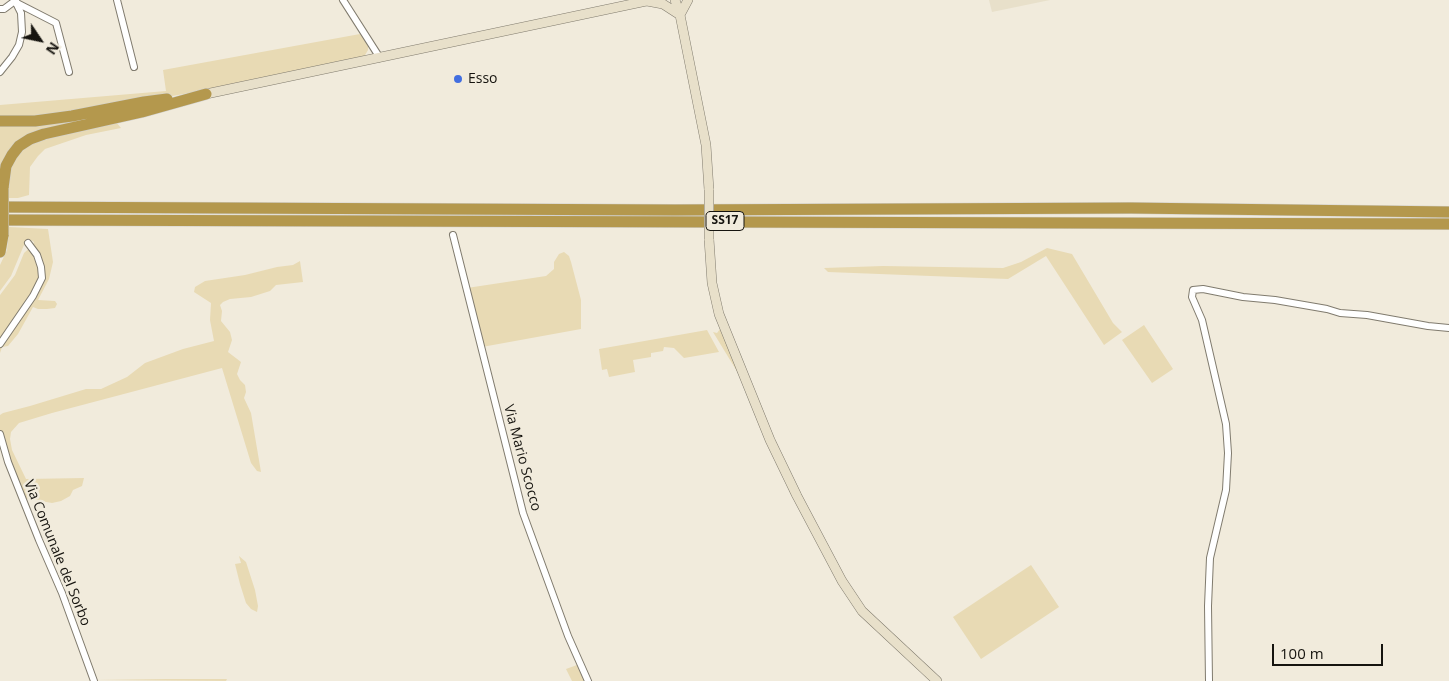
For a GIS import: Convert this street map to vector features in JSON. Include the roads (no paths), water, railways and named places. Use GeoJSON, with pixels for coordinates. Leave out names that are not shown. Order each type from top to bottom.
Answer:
{"type":"FeatureCollection","features":[{"type":"Feature","properties":{"kind":"highway"},"geometry":{"type":"LineString","coordinates":[[0,120],[35,121],[144,102],[206,94]]}},
{"type":"Feature","properties":{"kind":"highway"},"geometry":{"type":"LineString","coordinates":[[0,252],[3,235],[3,188],[6,166],[19,146],[30,139],[44,134],[142,112],[206,94]]}},
{"type":"Feature","properties":{"kind":"highway","name":"SS17"},"geometry":{"type":"LineString","coordinates":[[0,206],[676,210],[1132,208],[1449,212]]}},
{"type":"Feature","properties":{"kind":"highway","name":"SS17"},"geometry":{"type":"LineString","coordinates":[[0,220],[548,220],[1449,224]]}},
{"type":"Feature","properties":{"kind":"street"},"geometry":{"type":"LineString","coordinates":[[117,0],[134,67]]}},
{"type":"Feature","properties":{"kind":"street"},"geometry":{"type":"LineString","coordinates":[[343,0],[380,58]]}},
{"type":"Feature","properties":{"kind":"street"},"geometry":{"type":"LineString","coordinates":[[206,94],[649,0],[664,4],[680,15]]}},
{"type":"Feature","properties":{"kind":"street"},"geometry":{"type":"LineString","coordinates":[[675,0],[680,15],[706,145],[712,283],[719,314],[770,440],[842,581],[862,611],[937,681]]}},
{"type":"Feature","properties":{"kind":"street"},"geometry":{"type":"LineString","coordinates":[[680,15],[688,0]]}},
{"type":"Feature","properties":{"kind":"street"},"geometry":{"type":"LineString","coordinates":[[0,9],[4,9],[16,1]]}},
{"type":"Feature","properties":{"kind":"street"},"geometry":{"type":"LineString","coordinates":[[0,72],[12,57],[21,39],[21,13],[16,1]]}},
{"type":"Feature","properties":{"kind":"street"},"geometry":{"type":"LineString","coordinates":[[16,1],[56,23],[69,72]]}},
{"type":"Feature","properties":{"kind":"street","name":"Via Mario Scocco"},"geometry":{"type":"LineString","coordinates":[[452,235],[523,513],[568,636],[588,681]]}},
{"type":"Feature","properties":{"kind":"street"},"geometry":{"type":"LineString","coordinates":[[0,344],[42,278],[41,266],[37,255],[28,243]]}},
{"type":"Feature","properties":{"kind":"street"},"geometry":{"type":"LineString","coordinates":[[1210,681],[1208,606],[1210,558],[1226,490],[1228,453],[1226,424],[1202,320],[1192,297],[1193,290],[1203,289],[1242,297],[1275,300],[1327,309],[1340,313],[1367,315],[1449,328]]}},
{"type":"Feature","properties":{"kind":"street","name":"Via Comunale del Sorbo"},"geometry":{"type":"LineString","coordinates":[[0,434],[8,462],[62,593],[94,681]]}},
{"type":"Feature","properties":{"kind":"place","name":"Esso"},"geometry":{"type":"Point","coordinates":[458,79]}}]}
